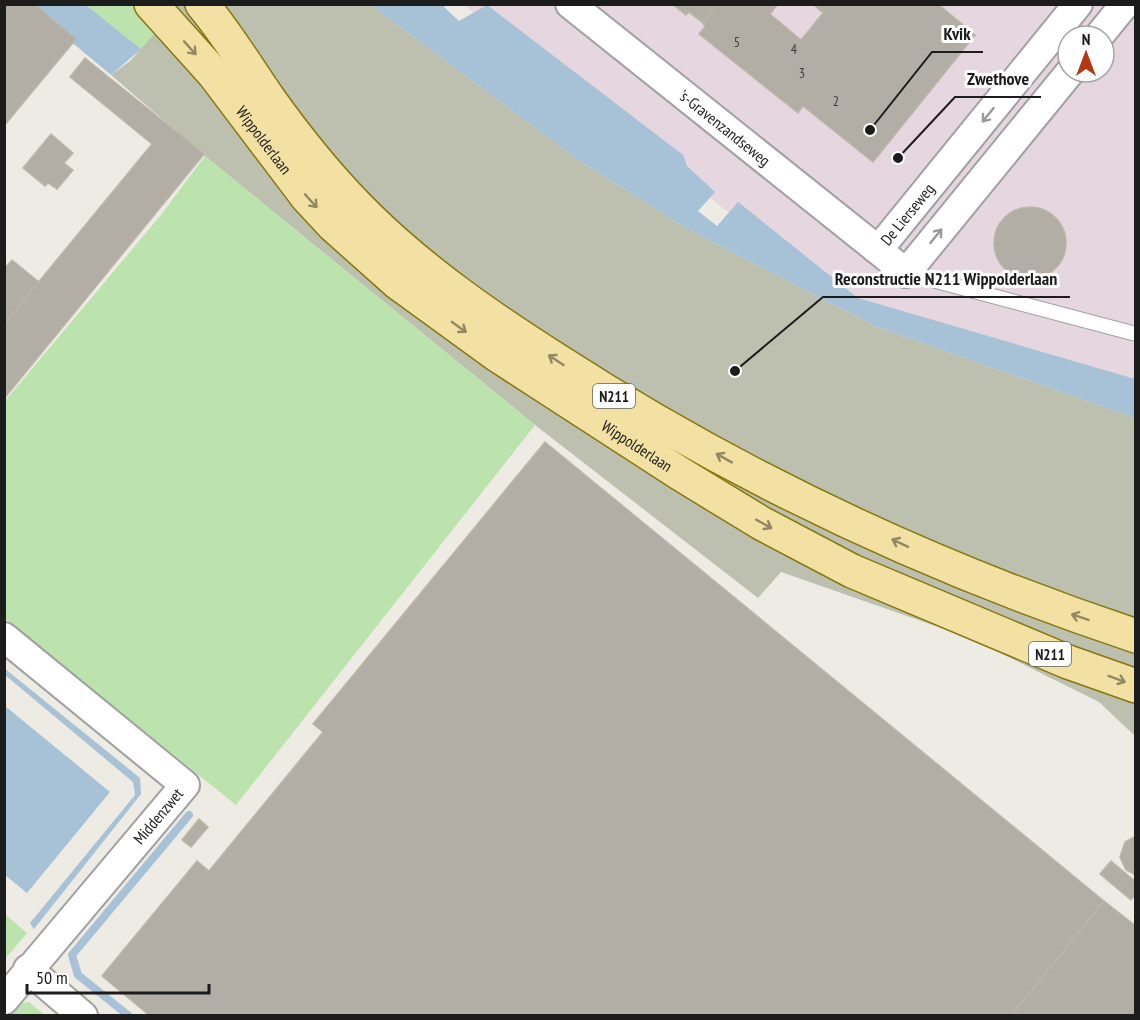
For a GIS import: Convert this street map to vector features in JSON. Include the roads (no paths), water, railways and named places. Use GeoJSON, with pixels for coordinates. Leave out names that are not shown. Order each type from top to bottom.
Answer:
{"type":"FeatureCollection","features":[{"type":"Feature","properties":{"kind":"main road","name":"Wippolderlaan"},"geometry":{"type":"LineString","coordinates":[[151,4],[214,75],[307,197],[333,225],[398,283],[497,355],[679,473],[761,523],[852,571],[1068,662],[1136,686]]}},
{"type":"Feature","properties":{"kind":"main road","name":"Wippolderlaan"},"geometry":{"type":"LineString","coordinates":[[202,4],[304,146],[340,189],[402,248],[515,334],[606,392],[758,476],[948,566],[1068,613],[1136,636]]}},
{"type":"Feature","properties":{"kind":"street","name":"'s-Gravenzandseweg"},"geometry":{"type":"LineString","coordinates":[[570,4],[878,250]]}},
{"type":"Feature","properties":{"kind":"street","name":"De Lierseweg"},"geometry":{"type":"LineString","coordinates":[[906,273],[878,250],[1078,4]]}},
{"type":"Feature","properties":{"kind":"street"},"geometry":{"type":"LineString","coordinates":[[1109,24],[1125,4]]}},
{"type":"Feature","properties":{"kind":"street"},"geometry":{"type":"LineString","coordinates":[[906,273],[1060,84]]}},
{"type":"Feature","properties":{"kind":"street","name":"Middenzwet"},"geometry":{"type":"LineString","coordinates":[[4,637],[185,785],[4,1000]]}},
{"type":"Feature","properties":{"kind":"street"},"geometry":{"type":"LineString","coordinates":[[28,969],[83,1016]]}},
{"type":"Feature","properties":{"kind":"lane"},"geometry":{"type":"LineString","coordinates":[[906,273],[1136,334]]}},
{"type":"Feature","properties":{"kind":"water"},"geometry":{"type":"Polygon","coordinates":[[[27,5],[86,5],[141,49],[111,75],[27,5]]]}},
{"type":"Feature","properties":{"kind":"water"},"geometry":{"type":"Polygon","coordinates":[[[371,5],[445,5],[444,7],[459,21],[487,5],[683,155],[687,166],[715,192],[698,211],[717,226],[738,202],[858,298],[1135,379],[1135,418],[877,327],[687,229],[577,159],[371,5]]]}},
{"type":"Feature","properties":{"kind":"water"},"geometry":{"type":"Polygon","coordinates":[[[4,668],[140,778],[141,794],[34,929],[30,923],[135,795],[133,782],[5,675],[4,668]]]}},
{"type":"Feature","properties":{"kind":"water"},"geometry":{"type":"Polygon","coordinates":[[[5,706],[110,792],[27,893],[5,875],[5,706]]]}},
{"type":"Feature","properties":{"kind":"waterway"},"geometry":{"type":"LineString","coordinates":[[129,1016],[78,975],[72,955],[189,815]]}},
{"type":"Feature","properties":{"kind":"place","name":"Kvik"},"geometry":{"type":"Point","coordinates":[870,130]}},
{"type":"Feature","properties":{"kind":"place","name":"Zwethove"},"geometry":{"type":"Point","coordinates":[898,158]}},
{"type":"Feature","properties":{"kind":"place","name":"Reconstructie N211 Wippolderlaan"},"geometry":{"type":"Point","coordinates":[735,371]}}]}
